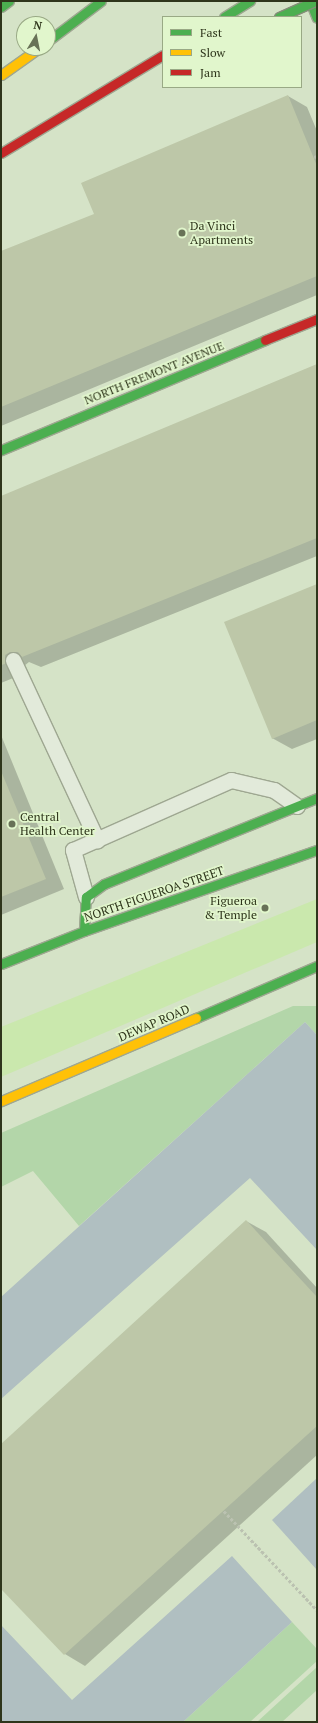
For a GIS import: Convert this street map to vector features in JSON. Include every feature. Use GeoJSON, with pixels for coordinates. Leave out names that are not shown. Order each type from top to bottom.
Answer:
{"type":"FeatureCollection","features":[{"type":"Feature","properties":{"kind":"main road"},"geometry":{"type":"LineString","coordinates":[[1,7],[9,1]]}},
{"type":"Feature","properties":{"kind":"main road"},"geometry":{"type":"LineString","coordinates":[[56,35],[101,1]]}},
{"type":"Feature","properties":{"kind":"main road"},"geometry":{"type":"LineString","coordinates":[[226,16],[250,1]]}},
{"type":"Feature","properties":{"kind":"main road"},"geometry":{"type":"LineString","coordinates":[[310,1],[317,18]]}},
{"type":"Feature","properties":{"kind":"main road"},"geometry":{"type":"LineString","coordinates":[[281,16],[315,1]]}},
{"type":"Feature","properties":{"kind":"main road"},"geometry":{"type":"LineString","coordinates":[[1,75],[28,56]]}},
{"type":"Feature","properties":{"kind":"main road"},"geometry":{"type":"LineString","coordinates":[[1,154],[162,56]]}},
{"type":"Feature","properties":{"kind":"main road"},"geometry":{"type":"LineString","coordinates":[[89,101],[133,84]]}},
{"type":"Feature","properties":{"kind":"main road","name":"NORTH FREMONT AVENUE"},"geometry":{"type":"LineString","coordinates":[[1,450],[317,319]]}},
{"type":"Feature","properties":{"kind":"main road"},"geometry":{"type":"LineString","coordinates":[[84,931],[86,897],[104,884],[317,798]]}},
{"type":"Feature","properties":{"kind":"main road","name":"NORTH FIGUEROA STREET"},"geometry":{"type":"LineString","coordinates":[[1,964],[84,931],[317,850]]}},
{"type":"Feature","properties":{"kind":"main road","name":"DEWAP ROAD"},"geometry":{"type":"LineString","coordinates":[[1,1101],[317,966]]}},
{"type":"Feature","properties":{"kind":"lane"},"geometry":{"type":"LineString","coordinates":[[13,660],[97,840]]}},
{"type":"Feature","properties":{"kind":"lane"},"geometry":{"type":"LineString","coordinates":[[86,897],[73,850],[231,780],[274,790],[296,806]]}},
{"type":"Feature","properties":{"kind":"lane"},"geometry":{"type":"LineString","coordinates":[[284,981],[317,974]]}},
{"type":"Feature","properties":{"kind":"path"},"geometry":{"type":"LineString","coordinates":[[224,1511],[317,1610]]}},
{"type":"Feature","properties":{"kind":"shaded area"},"geometry":{"type":"Polygon","coordinates":[[[293,1006],[317,1006],[317,1035],[305,1022],[79,1226],[33,1171],[1,1187],[1,1133],[293,1006]]]}},
{"type":"Feature","properties":{"kind":"shaded area"},"geometry":{"type":"Polygon","coordinates":[[[305,1022],[317,1035],[317,1250],[250,1178],[1,1399],[1,1297],[305,1022]]]}},
{"type":"Feature","properties":{"kind":"shaded area"},"geometry":{"type":"Polygon","coordinates":[[[317,1478],[317,1570],[272,1520],[317,1478]]]}},
{"type":"Feature","properties":{"kind":"shaded area"},"geometry":{"type":"Polygon","coordinates":[[[232,1556],[292,1622],[183,1722],[1,1722],[1,1625],[72,1700],[232,1556]]]}},
{"type":"Feature","properties":{"kind":"shaded area"},"geometry":{"type":"Polygon","coordinates":[[[292,1622],[317,1649],[317,1661],[250,1722],[183,1722],[292,1622]]]}},
{"type":"Feature","properties":{"kind":"shaded area"},"geometry":{"type":"Polygon","coordinates":[[[317,1667],[317,1690],[282,1722],[257,1722],[317,1667]]]}},
{"type":"Feature","properties":{"kind":"sand"},"geometry":{"type":"Polygon","coordinates":[[[317,899],[317,942],[1,1077],[1,1027],[317,899]]]}},
{"type":"Feature","properties":{"kind":"building","name":"Da Vinci Apartments"},"geometry":{"type":"Polygon","coordinates":[[[288,95],[317,166],[317,276],[1,407],[1,251],[94,214],[81,183],[288,95]]]}},
{"type":"Feature","properties":{"kind":"building"},"geometry":{"type":"Polygon","coordinates":[[[317,364],[317,538],[22,657],[18,652],[10,652],[5,655],[5,664],[1,665],[1,496],[317,364]]]}},
{"type":"Feature","properties":{"kind":"building"},"geometry":{"type":"Polygon","coordinates":[[[317,584],[317,720],[272,739],[224,622],[317,584]]]}},
{"type":"Feature","properties":{"kind":"building","name":"Central Health Center"},"geometry":{"type":"Polygon","coordinates":[[[1,771],[46,879],[1,897],[1,771]]]}},
{"type":"Feature","properties":{"kind":"building"},"geometry":{"type":"Polygon","coordinates":[[[246,1220],[317,1297],[317,1426],[64,1655],[1,1589],[1,1444],[246,1220]]]}},
{"type":"Feature","properties":{"kind":"traffic: fast"},"geometry":{"type":"LineString","coordinates":[[1,7],[9,1]]}},
{"type":"Feature","properties":{"kind":"traffic: fast"},"geometry":{"type":"LineString","coordinates":[[56,35],[101,1]]}},
{"type":"Feature","properties":{"kind":"traffic: fast"},"geometry":{"type":"LineString","coordinates":[[226,16],[250,1]]}},
{"type":"Feature","properties":{"kind":"traffic: fast"},"geometry":{"type":"LineString","coordinates":[[310,1],[317,18]]}},
{"type":"Feature","properties":{"kind":"traffic: fast"},"geometry":{"type":"LineString","coordinates":[[281,16],[315,1]]}},
{"type":"Feature","properties":{"kind":"traffic: fast"},"geometry":{"type":"LineString","coordinates":[[1,450],[265,340]]}},
{"type":"Feature","properties":{"kind":"traffic: fast"},"geometry":{"type":"LineString","coordinates":[[84,931],[86,897],[104,884],[317,798]]}},
{"type":"Feature","properties":{"kind":"traffic: fast"},"geometry":{"type":"LineString","coordinates":[[1,964],[84,931],[317,850]]}},
{"type":"Feature","properties":{"kind":"traffic: fast"},"geometry":{"type":"LineString","coordinates":[[196,1018],[317,966]]}},
{"type":"Feature","properties":{"kind":"traffic: slow"},"geometry":{"type":"LineString","coordinates":[[1,75],[28,56]]}},
{"type":"Feature","properties":{"kind":"traffic: slow"},"geometry":{"type":"LineString","coordinates":[[1,1101],[196,1018]]}},
{"type":"Feature","properties":{"kind":"traffic: jam"},"geometry":{"type":"LineString","coordinates":[[1,153],[162,56]]}},
{"type":"Feature","properties":{"kind":"traffic: jam"},"geometry":{"type":"LineString","coordinates":[[265,340],[317,319]]}},
{"type":"Feature","properties":{"kind":"place","name":"Da Vinci Apartments"},"geometry":{"type":"Point","coordinates":[182,233]}},
{"type":"Feature","properties":{"kind":"place","name":"Central Health Center"},"geometry":{"type":"Point","coordinates":[12,824]}},
{"type":"Feature","properties":{"kind":"place","name":"Figueroa & Temple"},"geometry":{"type":"Point","coordinates":[265,908]}}]}
